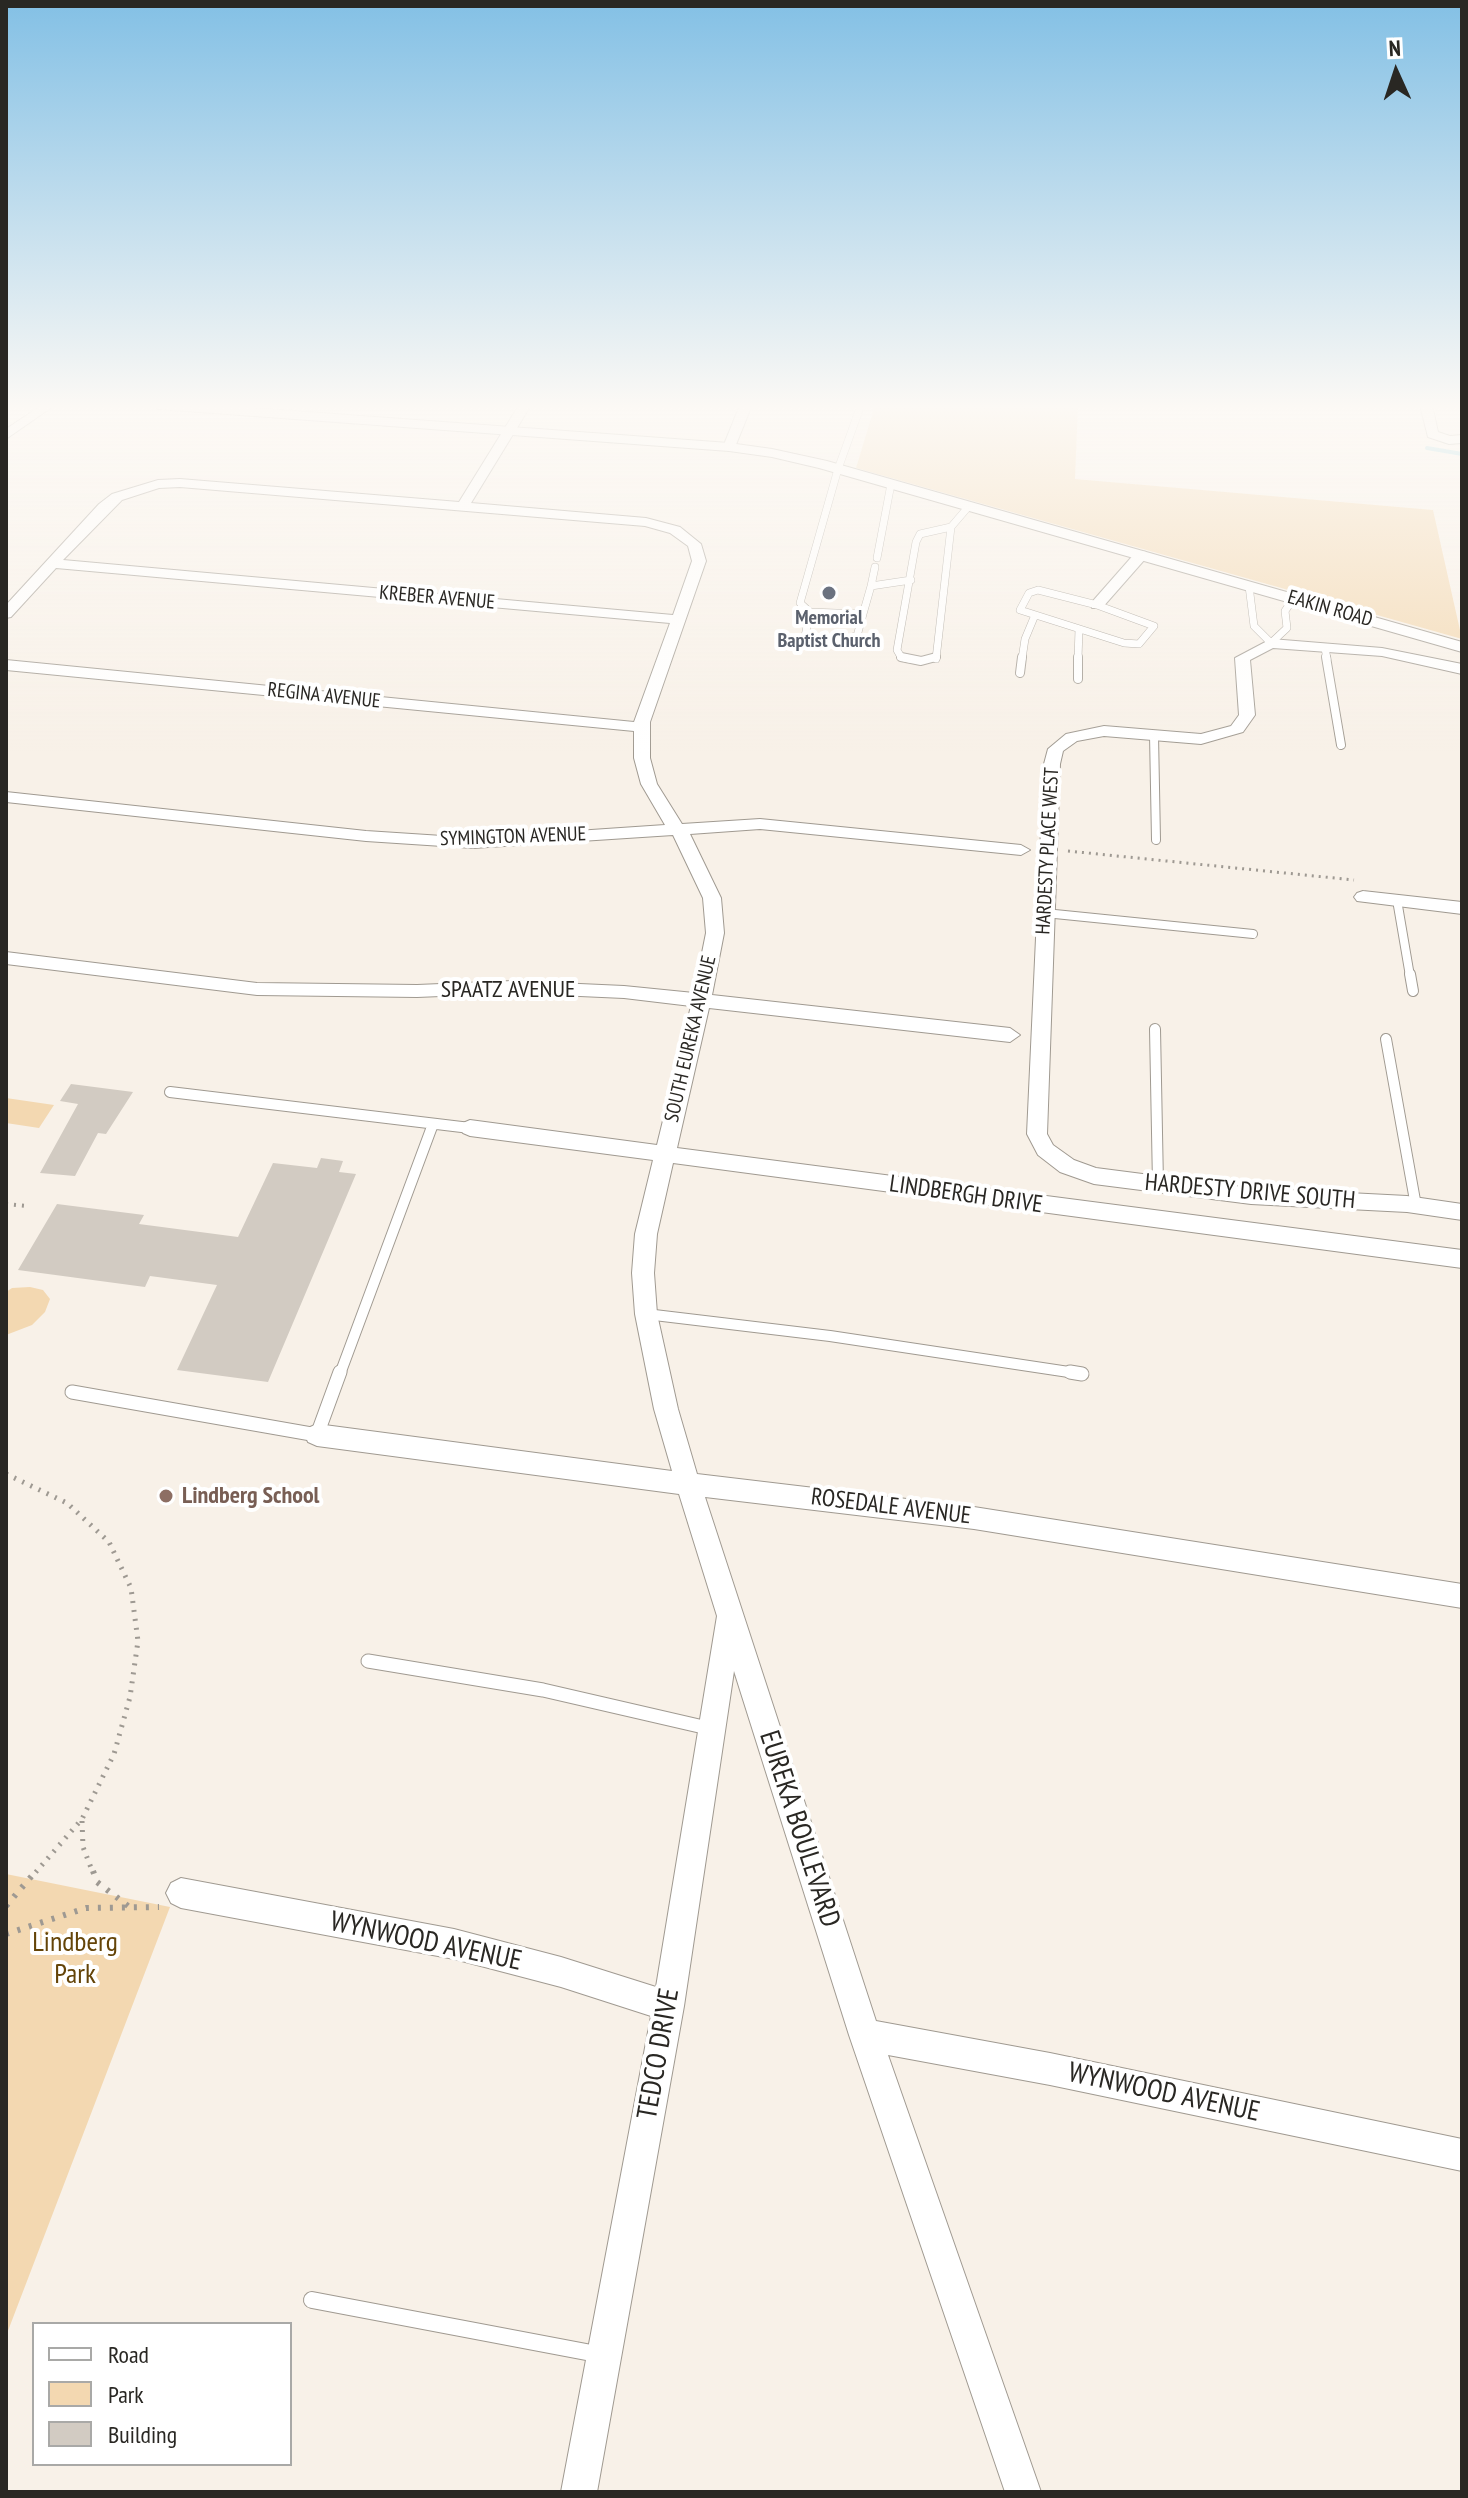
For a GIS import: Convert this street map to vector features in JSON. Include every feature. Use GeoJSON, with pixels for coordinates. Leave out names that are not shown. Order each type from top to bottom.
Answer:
{"type":"FeatureCollection","features":[{"type":"Feature","properties":{"kind":"street"},"geometry":{"type":"LineString","coordinates":[[6,614],[90,522]]}},
{"type":"Feature","properties":{"kind":"street","name":"SOUTH EUREKA AVENUE"},"geometry":{"type":"LineString","coordinates":[[641,522],[675,530],[694,544],[699,561],[641,727],[642,758],[649,784],[687,841],[713,906],[715,933],[663,1154]]}},
{"type":"Feature","properties":{"kind":"street","name":"EAKIN ROAD"},"geometry":{"type":"LineString","coordinates":[[1024,522],[1462,647]]}},
{"type":"Feature","properties":{"kind":"street"},"geometry":{"type":"LineString","coordinates":[[1097,605],[1141,555]]}},
{"type":"Feature","properties":{"kind":"street","name":"KREBER AVENUE"},"geometry":{"type":"LineString","coordinates":[[52,563],[679,620]]}},
{"type":"Feature","properties":{"kind":"street"},"geometry":{"type":"LineString","coordinates":[[1271,643],[1382,652],[1462,669]]}},
{"type":"Feature","properties":{"kind":"street","name":"HARDESTY PLACE WEST"},"geometry":{"type":"LineString","coordinates":[[1045,1150],[1037,1134],[1036,1118],[1052,764],[1056,749],[1072,737],[1104,731],[1201,739],[1237,729],[1247,715],[1242,658],[1271,643]]}},
{"type":"Feature","properties":{"kind":"street","name":"REGINA AVENUE"},"geometry":{"type":"LineString","coordinates":[[6,665],[641,727]]}},
{"type":"Feature","properties":{"kind":"street","name":"SYMINGTON AVENUE"},"geometry":{"type":"LineString","coordinates":[[6,797],[366,836],[473,843],[677,827],[760,824],[1021,850]]}},
{"type":"Feature","properties":{"kind":"street"},"geometry":{"type":"LineString","coordinates":[[1363,897],[1462,908]]}},
{"type":"Feature","properties":{"kind":"street","name":"SPAATZ AVENUE"},"geometry":{"type":"LineString","coordinates":[[6,958],[257,989],[417,991],[513,987],[624,992],[1010,1035]]}},
{"type":"Feature","properties":{"kind":"street","name":"LINDBERGH DRIVE"},"geometry":{"type":"LineString","coordinates":[[470,1128],[1462,1259]]}},
{"type":"Feature","properties":{"kind":"street","name":"HARDESTY DRIVE SOUTH"},"geometry":{"type":"LineString","coordinates":[[1045,1150],[1067,1166],[1094,1176],[1251,1196],[1416,1206],[1462,1212]]}},
{"type":"Feature","properties":{"kind":"street","name":"EUREKA BOULEVARD"},"geometry":{"type":"LineString","coordinates":[[663,1154],[646,1234],[643,1273],[646,1314],[666,1409],[865,2035],[1023,2492]]}},
{"type":"Feature","properties":{"kind":"street","name":"ROSEDALE AVENUE"},"geometry":{"type":"LineString","coordinates":[[317,1435],[989,1520],[1462,1596]]}},
{"type":"Feature","properties":{"kind":"street","name":"TEDCO DRIVE"},"geometry":{"type":"LineString","coordinates":[[579,2492],[668,2006],[730,1614]]}},
{"type":"Feature","properties":{"kind":"street","name":"WYNWOOD AVENUE"},"geometry":{"type":"LineString","coordinates":[[181,1893],[454,1944],[561,1972],[668,2006]]}},
{"type":"Feature","properties":{"kind":"street","name":"WYNWOOD AVENUE"},"geometry":{"type":"LineString","coordinates":[[865,2035],[1050,2069],[1462,2155]]}},
{"type":"Feature","properties":{"kind":"lane"},"geometry":{"type":"LineString","coordinates":[[823,522],[800,603],[810,612],[863,614]]}},
{"type":"Feature","properties":{"kind":"lane"},"geometry":{"type":"LineString","coordinates":[[877,558],[884,522]]}},
{"type":"Feature","properties":{"kind":"lane"},"geometry":{"type":"LineString","coordinates":[[951,527],[920,534],[897,650],[901,657],[921,661],[936,659],[951,527],[956,522]]}},
{"type":"Feature","properties":{"kind":"lane"},"geometry":{"type":"LineString","coordinates":[[810,612],[804,641],[815,643],[857,636],[875,567]]}},
{"type":"Feature","properties":{"kind":"lane"},"geometry":{"type":"LineString","coordinates":[[871,586],[911,580]]}},
{"type":"Feature","properties":{"kind":"lane"},"geometry":{"type":"LineString","coordinates":[[1249,586],[1254,626],[1271,643]]}},
{"type":"Feature","properties":{"kind":"lane"},"geometry":{"type":"LineString","coordinates":[[1038,590],[1097,605],[1154,626],[1139,644],[1124,643],[1020,610],[1029,593],[1038,590]]}},
{"type":"Feature","properties":{"kind":"lane","name":"HARDESTY PLACE WEST"},"geometry":{"type":"LineString","coordinates":[[1271,643],[1287,628],[1285,611],[1293,599]]}},
{"type":"Feature","properties":{"kind":"lane"},"geometry":{"type":"LineString","coordinates":[[1020,673],[1025,639],[1035,615]]}},
{"type":"Feature","properties":{"kind":"lane"},"geometry":{"type":"LineString","coordinates":[[1078,679],[1079,629]]}},
{"type":"Feature","properties":{"kind":"lane"},"geometry":{"type":"LineString","coordinates":[[1325,648],[1341,745]]}},
{"type":"Feature","properties":{"kind":"lane"},"geometry":{"type":"LineString","coordinates":[[1154,735],[1156,840]]}},
{"type":"Feature","properties":{"kind":"lane"},"geometry":{"type":"LineString","coordinates":[[1397,900],[1413,991]]}},
{"type":"Feature","properties":{"kind":"lane"},"geometry":{"type":"LineString","coordinates":[[1045,913],[1253,934]]}},
{"type":"Feature","properties":{"kind":"lane"},"geometry":{"type":"LineString","coordinates":[[1155,1029],[1158,1184]]}},
{"type":"Feature","properties":{"kind":"lane"},"geometry":{"type":"LineString","coordinates":[[1386,1039],[1416,1206]]}},
{"type":"Feature","properties":{"kind":"lane"},"geometry":{"type":"LineString","coordinates":[[170,1092],[470,1128]]}},
{"type":"Feature","properties":{"kind":"lane"},"geometry":{"type":"LineString","coordinates":[[72,1392],[317,1435],[433,1124]]}},
{"type":"Feature","properties":{"kind":"lane"},"geometry":{"type":"LineString","coordinates":[[646,1314],[830,1336],[1082,1374]]}},
{"type":"Feature","properties":{"kind":"lane"},"geometry":{"type":"LineString","coordinates":[[368,1661],[543,1690],[712,1729]]}},
{"type":"Feature","properties":{"kind":"lane"},"geometry":{"type":"LineString","coordinates":[[312,2300],[604,2356]]}},
{"type":"Feature","properties":{"kind":"path"},"geometry":{"type":"LineString","coordinates":[[1048,848],[1360,881],[1363,897]]}},
{"type":"Feature","properties":{"kind":"path"},"geometry":{"type":"LineString","coordinates":[[6,1204],[26,1206]]}},
{"type":"Feature","properties":{"kind":"path"},"geometry":{"type":"LineString","coordinates":[[6,1474],[67,1503],[109,1542],[131,1588],[138,1641],[130,1697],[114,1754],[82,1819],[6,1906]]}},
{"type":"Feature","properties":{"kind":"path"},"geometry":{"type":"LineString","coordinates":[[82,1819],[83,1847],[97,1882],[129,1907]]}},
{"type":"Feature","properties":{"kind":"path"},"geometry":{"type":"LineString","coordinates":[[6,1934],[86,1908],[170,1907],[181,1893]]}},
{"type":"Feature","properties":{"kind":"green space"},"geometry":{"type":"Polygon","coordinates":[[[1046,522],[1436,522],[1462,639],[1046,522]]]}},
{"type":"Feature","properties":{"kind":"green space"},"geometry":{"type":"Polygon","coordinates":[[[6,1098],[54,1105],[39,1128],[6,1123],[6,1098]]]}},
{"type":"Feature","properties":{"kind":"green space"},"geometry":{"type":"Polygon","coordinates":[[[12,1288],[43,1290],[50,1299],[45,1312],[32,1325],[6,1335],[6,1292],[12,1288]]]}},
{"type":"Feature","properties":{"kind":"green space","name":"Lindberg Park"},"geometry":{"type":"Polygon","coordinates":[[[6,1874],[170,1907],[6,2336],[6,1874]]]}},
{"type":"Feature","properties":{"kind":"building"},"geometry":{"type":"Polygon","coordinates":[[[71,1084],[133,1092],[106,1134],[98,1133],[75,1176],[40,1173],[78,1104],[60,1101],[71,1084]]]}},
{"type":"Feature","properties":{"kind":"building"},"geometry":{"type":"Polygon","coordinates":[[[321,1158],[343,1161],[339,1172],[356,1174],[268,1382],[177,1370],[217,1285],[150,1276],[145,1287],[18,1270],[57,1204],[144,1215],[139,1224],[238,1237],[273,1163],[317,1168],[321,1158]]]}},
{"type":"Feature","properties":{"kind":"place","name":"Memorial Baptist Church"},"geometry":{"type":"Point","coordinates":[829,593]}},
{"type":"Feature","properties":{"kind":"place","name":"Lindberg School"},"geometry":{"type":"Point","coordinates":[166,1496]}}]}
